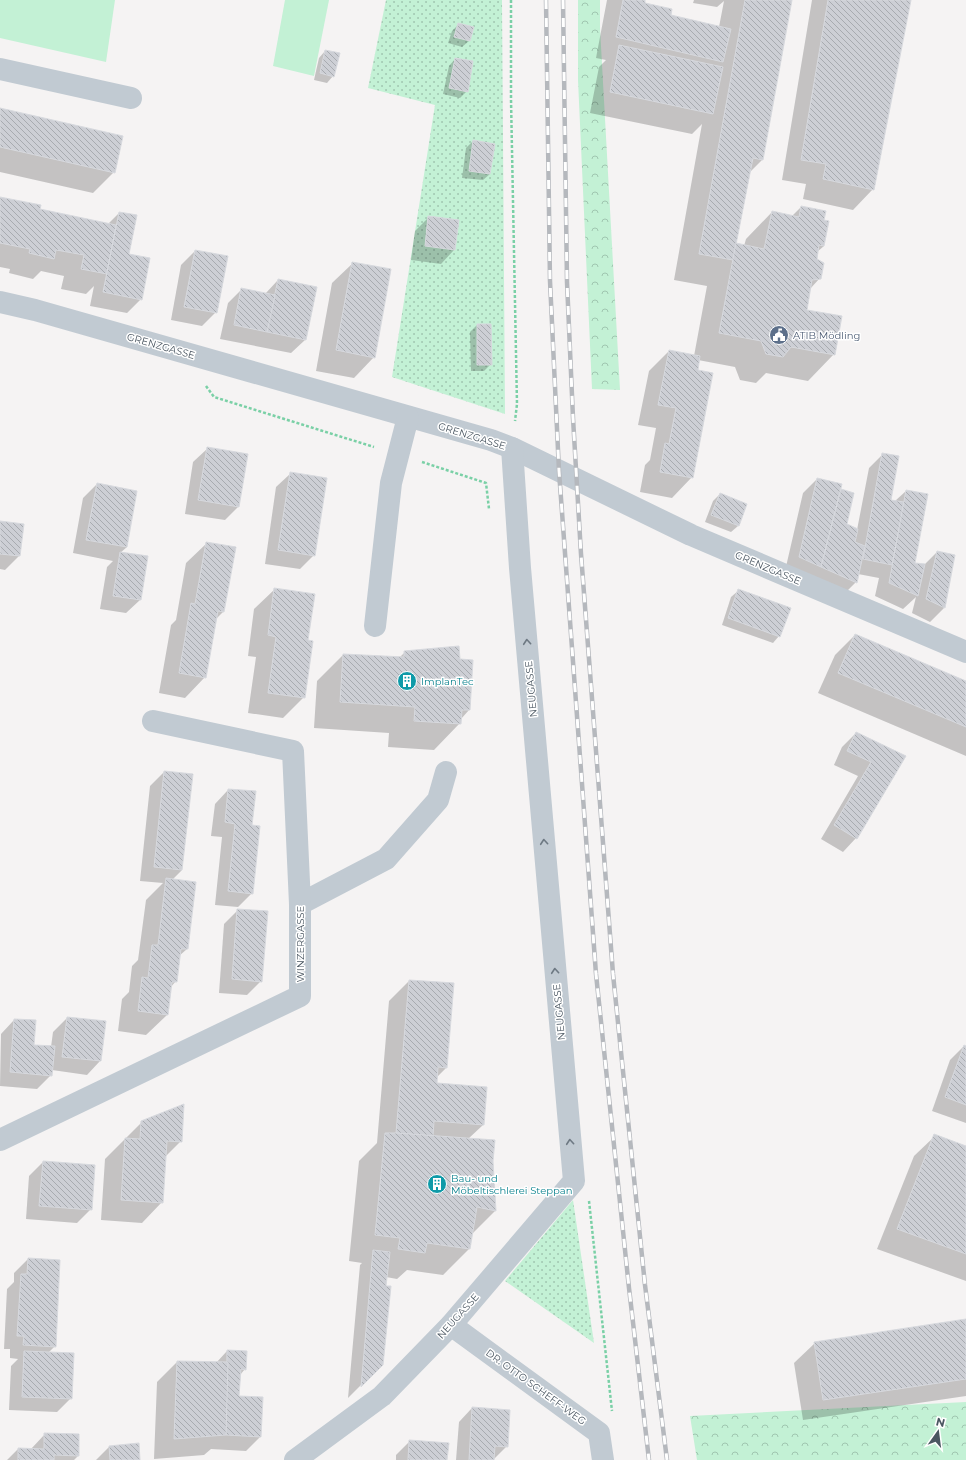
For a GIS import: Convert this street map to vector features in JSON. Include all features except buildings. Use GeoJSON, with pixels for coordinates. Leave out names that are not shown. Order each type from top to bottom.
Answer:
{"type":"FeatureCollection","features":[{"type":"Feature","properties":{"kind":"street"},"geometry":{"type":"LineString","coordinates":[[0,69],[131,98]]}},
{"type":"Feature","properties":{"kind":"street","name":"GRENZGASSE"},"geometry":{"type":"LineString","coordinates":[[0,302],[35,310],[491,440],[512,448],[691,535],[966,652]]}},
{"type":"Feature","properties":{"kind":"street"},"geometry":{"type":"LineString","coordinates":[[375,626],[391,483],[408,417]]}},
{"type":"Feature","properties":{"kind":"street","name":"NEUGASSE"},"geometry":{"type":"LineString","coordinates":[[295,1460],[382,1396],[451,1325],[574,1181],[520,568],[512,448]]}},
{"type":"Feature","properties":{"kind":"street","name":"WINZERGASSE"},"geometry":{"type":"LineString","coordinates":[[0,1140],[300,996],[300,904],[293,751],[153,721]]}},
{"type":"Feature","properties":{"kind":"street"},"geometry":{"type":"LineString","coordinates":[[300,904],[386,859],[438,800],[446,772]]}},
{"type":"Feature","properties":{"kind":"street","name":"DR. OTTO SCHEFF-WEG"},"geometry":{"type":"LineString","coordinates":[[451,1325],[599,1433],[603,1460]]}},
{"type":"Feature","properties":{"kind":"path"},"geometry":{"type":"LineString","coordinates":[[511,0],[511,98],[517,404],[512,448]]}},
{"type":"Feature","properties":{"kind":"green space"},"geometry":{"type":"Polygon","coordinates":[[[0,0],[115,0],[106,62],[0,38],[0,0]]]}},
{"type":"Feature","properties":{"kind":"green space"},"geometry":{"type":"Polygon","coordinates":[[[285,0],[329,0],[314,76],[273,66],[285,0]]]}},
{"type":"Feature","properties":{"kind":"green space"},"geometry":{"type":"Polygon","coordinates":[[[386,0],[502,0],[505,414],[392,377],[435,105],[368,88],[386,0]]]}},
{"type":"Feature","properties":{"kind":"green space"},"geometry":{"type":"Polygon","coordinates":[[[578,0],[600,0],[600,28],[620,390],[592,389],[578,80],[578,0]]]}},
{"type":"Feature","properties":{"kind":"green space"},"geometry":{"type":"Polygon","coordinates":[[[573,1200],[594,1343],[505,1281],[573,1200]]]}},
{"type":"Feature","properties":{"kind":"green space"},"geometry":{"type":"Polygon","coordinates":[[[966,1402],[966,1460],[697,1460],[690,1416],[966,1402]]]}},
{"type":"Feature","properties":{"kind":"railway"},"geometry":{"type":"LineString","coordinates":[[546,0],[550,281],[559,471],[596,974],[629,1288],[649,1460]]}},
{"type":"Feature","properties":{"kind":"railway"},"geometry":{"type":"LineString","coordinates":[[563,0],[567,282],[581,554],[613,974],[645,1285],[667,1460]]}},
{"type":"Feature","properties":{"kind":"place","name":"ATIB Mödling"},"geometry":{"type":"Point","coordinates":[779,335]}},
{"type":"Feature","properties":{"kind":"place","name":"ImplanTec"},"geometry":{"type":"Point","coordinates":[407,681]}},
{"type":"Feature","properties":{"kind":"place","name":"Bau- und Möbeltischlerei Steppan"},"geometry":{"type":"Point","coordinates":[437,1184]}}]}
